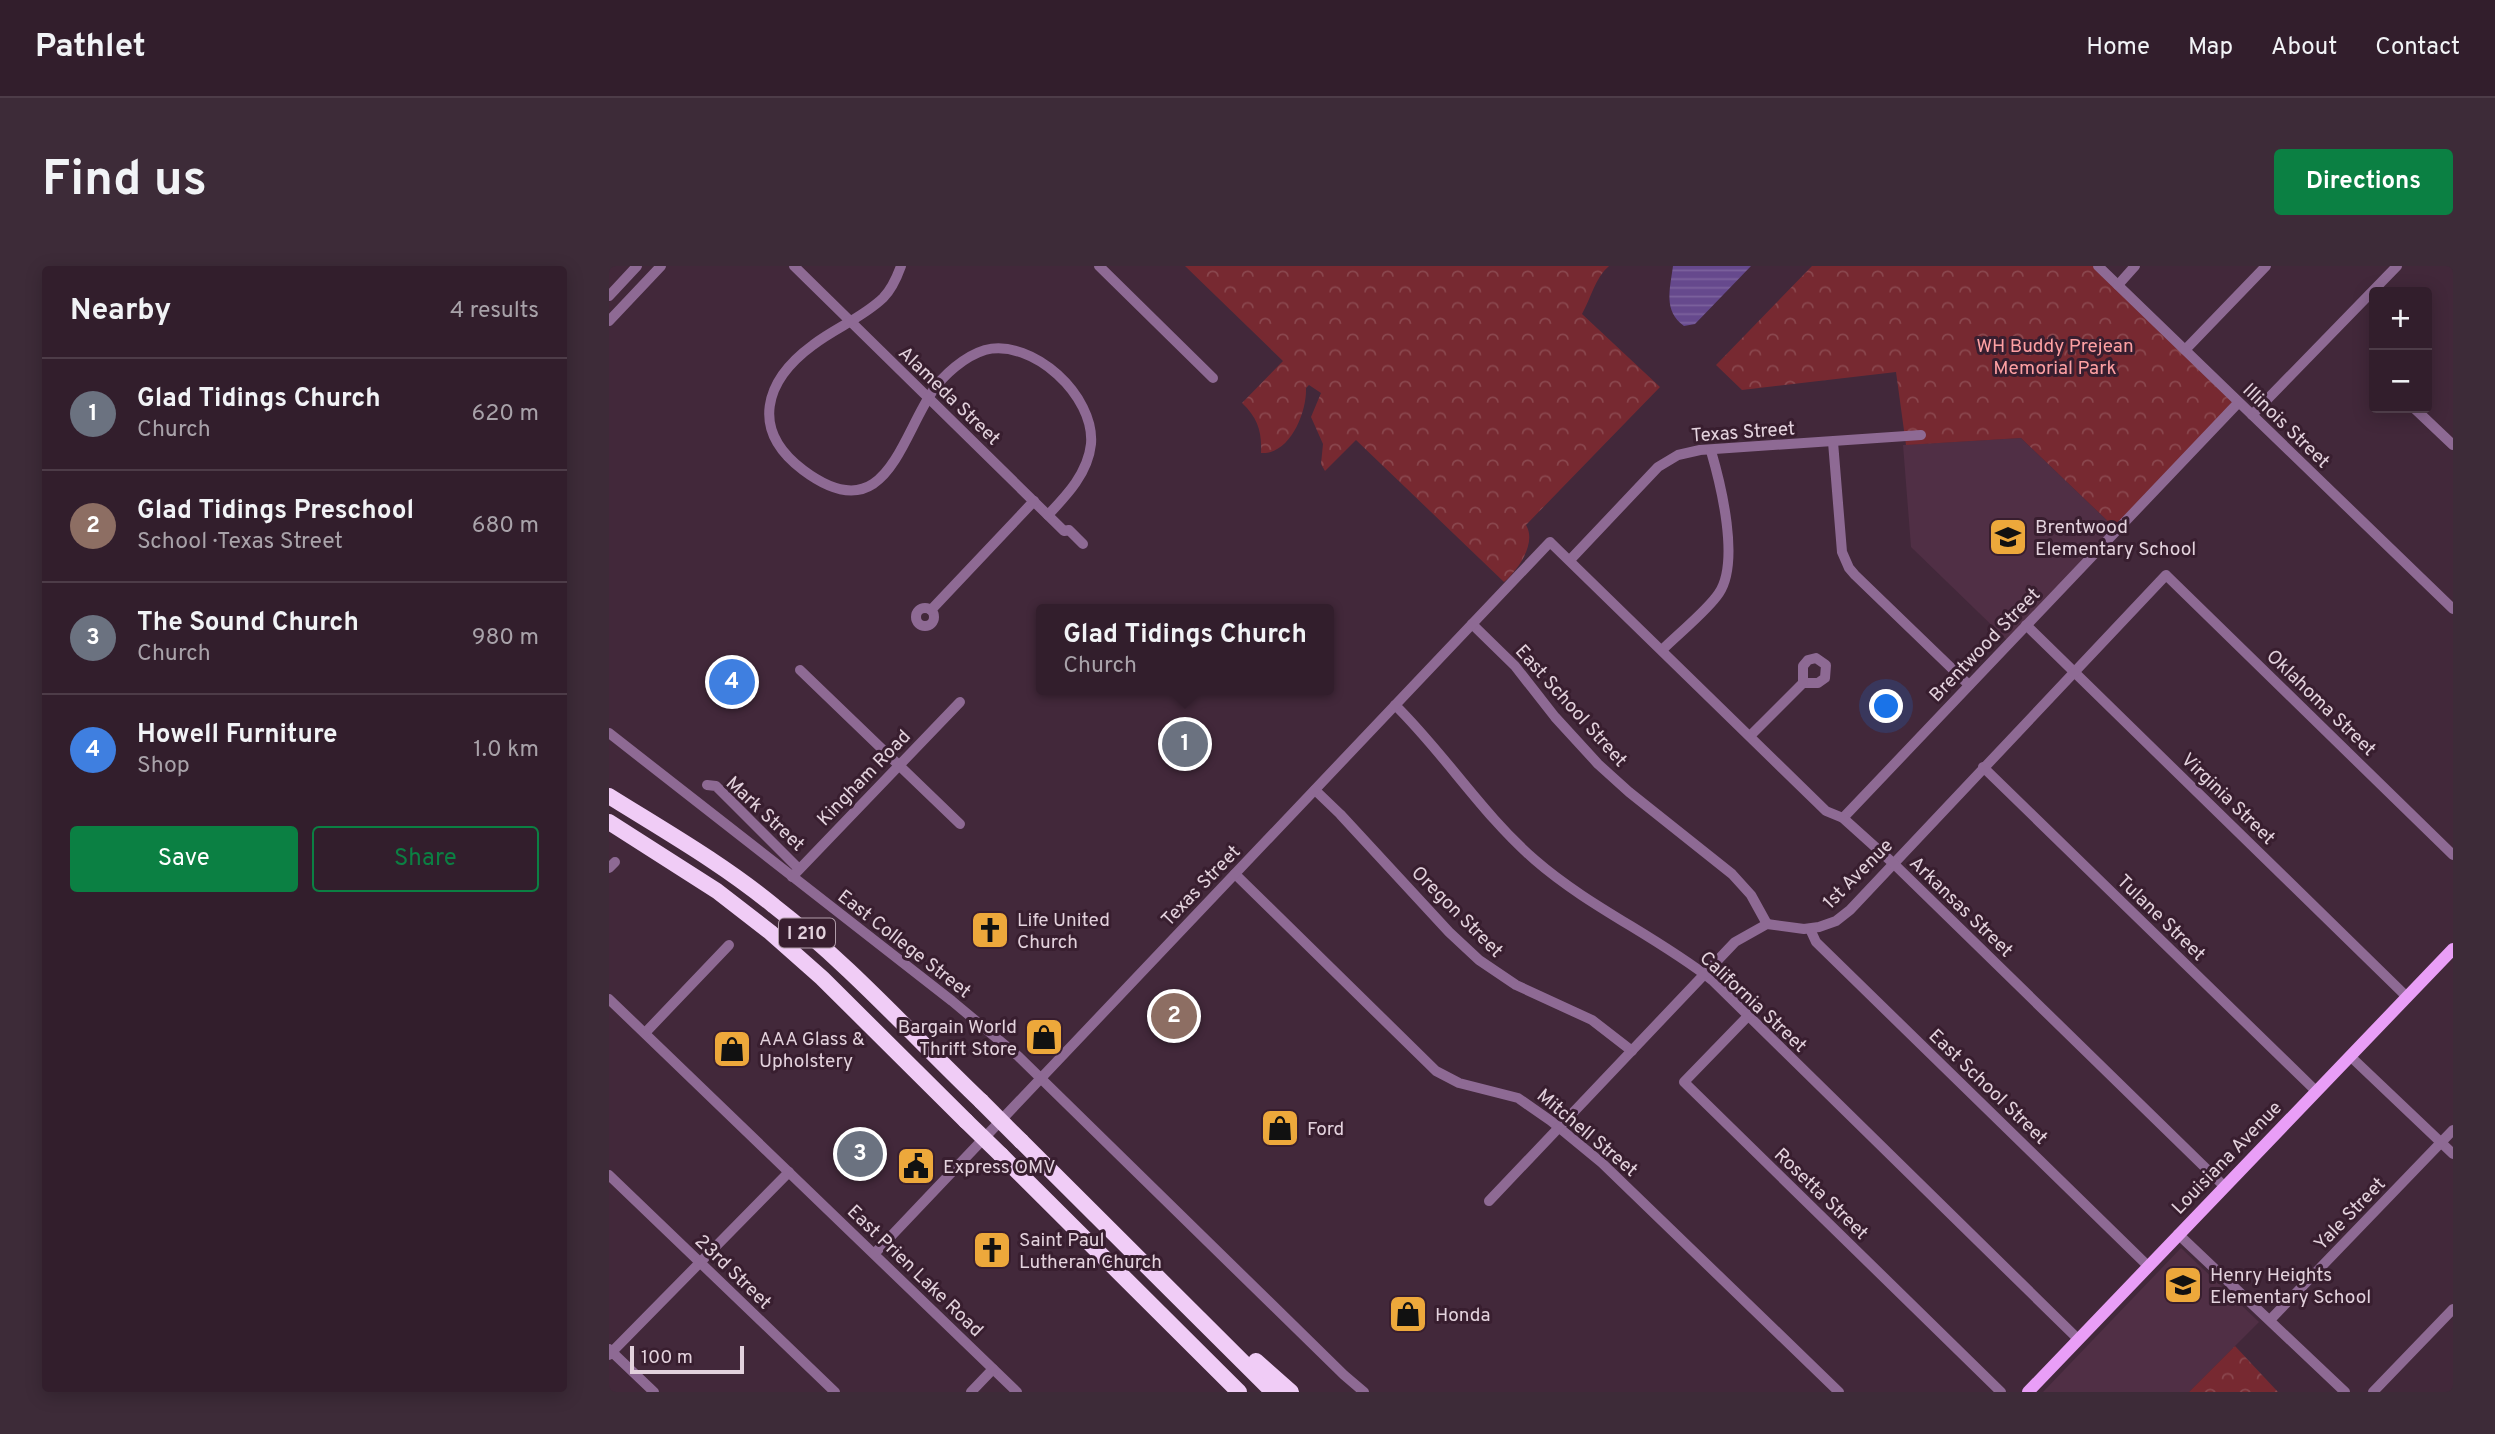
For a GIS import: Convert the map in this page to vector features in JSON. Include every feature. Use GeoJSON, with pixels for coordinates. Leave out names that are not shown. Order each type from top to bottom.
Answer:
{"type":"FeatureCollection","features":[{"type":"Feature","properties":{"kind":"highway","name":"I 210"},"geometry":{"type":"LineString","coordinates":[[609,796],[713,861],[792,920],[851,973],[1272,1392]]}},
{"type":"Feature","properties":{"kind":"highway","name":"I 210"},"geometry":{"type":"LineString","coordinates":[[609,822],[708,885],[770,932],[822,978],[1239,1392]]}},
{"type":"Feature","properties":{"kind":"highway"},"geometry":{"type":"LineString","coordinates":[[1135,1256],[1185,1294],[1291,1392]]}},
{"type":"Feature","properties":{"kind":"main road","name":"Louisiana Avenue"},"geometry":{"type":"LineString","coordinates":[[2028,1392],[2453,948]]}},
{"type":"Feature","properties":{"kind":"street"},"geometry":{"type":"LineString","coordinates":[[609,296],[637,266]]}},
{"type":"Feature","properties":{"kind":"street"},"geometry":{"type":"LineString","coordinates":[[609,321],[661,266]]}},
{"type":"Feature","properties":{"kind":"street","name":"Alameda Street"},"geometry":{"type":"LineString","coordinates":[[794,266],[1064,531],[1069,530],[1083,544]]}},
{"type":"Feature","properties":{"kind":"street"},"geometry":{"type":"LineString","coordinates":[[901,266],[887,294],[857,319],[806,350],[773,388],[768,408],[769,424],[779,444],[814,477],[843,489],[859,489],[872,485],[893,465],[928,398],[958,365],[987,350],[1017,350],[1035,357],[1057,375],[1074,394],[1086,414],[1091,443],[1087,460],[1078,480],[1048,515]]}},
{"type":"Feature","properties":{"kind":"street"},"geometry":{"type":"LineString","coordinates":[[1099,266],[1213,378]]}},
{"type":"Feature","properties":{"kind":"street","name":"Illinois Street"},"geometry":{"type":"LineString","coordinates":[[2098,266],[2453,609]]}},
{"type":"Feature","properties":{"kind":"street"},"geometry":{"type":"LineString","coordinates":[[2117,285],[2135,266]]}},
{"type":"Feature","properties":{"kind":"street"},"geometry":{"type":"LineString","coordinates":[[2185,350],[2266,266]]}},
{"type":"Feature","properties":{"kind":"street"},"geometry":{"type":"LineString","coordinates":[[2252,415],[2397,266]]}},
{"type":"Feature","properties":{"kind":"street","name":"Brentwood Street"},"geometry":{"type":"LineString","coordinates":[[1843,818],[2238,403]]}},
{"type":"Feature","properties":{"kind":"street"},"geometry":{"type":"LineString","coordinates":[[2419,413],[2453,445]]}},
{"type":"Feature","properties":{"kind":"street","name":"Texas Street"},"geometry":{"type":"LineString","coordinates":[[1570,560],[1658,467],[1678,455],[1921,435]]}},
{"type":"Feature","properties":{"kind":"street"},"geometry":{"type":"LineString","coordinates":[[1833,442],[1845,562],[1855,575],[1969,685]]}},
{"type":"Feature","properties":{"kind":"street"},"geometry":{"type":"LineString","coordinates":[[1662,650],[1719,593],[1726,579],[1728,565],[1722,490],[1711,451]]}},
{"type":"Feature","properties":{"kind":"street"},"geometry":{"type":"LineString","coordinates":[[931,610],[1034,501]]}},
{"type":"Feature","properties":{"kind":"street","name":"Texas Street"},"geometry":{"type":"LineString","coordinates":[[875,1253],[1550,542]]}},
{"type":"Feature","properties":{"kind":"street","name":"Arkansas Street"},"geometry":{"type":"LineString","coordinates":[[1550,542],[1826,811],[1843,818],[1892,863],[2224,1186]]}},
{"type":"Feature","properties":{"kind":"street","name":"1st Avenue"},"geometry":{"type":"LineString","coordinates":[[1767,924],[1810,929],[1828,925],[1843,916],[2166,575]]}},
{"type":"Feature","properties":{"kind":"street","name":"Oklahoma Street"},"geometry":{"type":"LineString","coordinates":[[2166,575],[2453,855]]}},
{"type":"Feature","properties":{"kind":"street","name":"East School Street"},"geometry":{"type":"LineString","coordinates":[[1472,624],[1515,666],[1555,717],[1598,764],[1732,874],[1751,895],[1767,924]]}},
{"type":"Feature","properties":{"kind":"street","name":"Virginia Street"},"geometry":{"type":"LineString","coordinates":[[2026,625],[2407,997]]}},
{"type":"Feature","properties":{"kind":"street"},"geometry":{"type":"LineString","coordinates":[[800,670],[960,824]]}},
{"type":"Feature","properties":{"kind":"street"},"geometry":{"type":"LineString","coordinates":[[1750,736],[1803,683]]}},
{"type":"Feature","properties":{"kind":"street","name":"Kingham Road"},"geometry":{"type":"LineString","coordinates":[[796,873],[960,702]]}},
{"type":"Feature","properties":{"kind":"street","name":"California Street"},"geometry":{"type":"LineString","coordinates":[[1395,705],[1439,751],[1489,815],[1533,858],[1578,892],[1704,975],[2078,1339]]}},
{"type":"Feature","properties":{"kind":"street","name":"East College Street"},"geometry":{"type":"LineString","coordinates":[[609,733],[796,873],[1042,1077],[1344,1376],[1364,1392]]}},
{"type":"Feature","properties":{"kind":"street","name":"Tulane Street"},"geometry":{"type":"LineString","coordinates":[[1983,767],[2316,1091]]}},
{"type":"Feature","properties":{"kind":"street","name":"Mark Street"},"geometry":{"type":"LineString","coordinates":[[707,785],[716,786],[796,873]]}},
{"type":"Feature","properties":{"kind":"street","name":"Oregon Street"},"geometry":{"type":"LineString","coordinates":[[1315,790],[1449,932],[1479,960],[1516,985],[1592,1020],[1632,1051]]}},
{"type":"Feature","properties":{"kind":"street","name":"Mitchell Street"},"geometry":{"type":"LineString","coordinates":[[1235,874],[1436,1071],[1459,1083],[1518,1098],[1559,1127],[1602,1163],[1839,1392]]}},
{"type":"Feature","properties":{"kind":"street"},"geometry":{"type":"LineString","coordinates":[[1489,1201],[1737,940],[1767,924]]}},
{"type":"Feature","properties":{"kind":"street","name":"East School Street"},"geometry":{"type":"LineString","coordinates":[[1810,929],[1816,942],[2148,1266]]}},
{"type":"Feature","properties":{"kind":"street"},"geometry":{"type":"LineString","coordinates":[[645,1033],[729,945]]}},
{"type":"Feature","properties":{"kind":"street","name":"East Prien Lake Road"},"geometry":{"type":"LineString","coordinates":[[609,999],[1017,1392]]}},
{"type":"Feature","properties":{"kind":"street","name":"Rosetta Street"},"geometry":{"type":"LineString","coordinates":[[1748,1016],[1684,1083],[2001,1392]]}},
{"type":"Feature","properties":{"kind":"street"},"geometry":{"type":"LineString","coordinates":[[2350,1056],[2453,1154]]}},
{"type":"Feature","properties":{"kind":"street","name":"Yale Street"},"geometry":{"type":"LineString","coordinates":[[2270,1320],[2453,1130]]}},
{"type":"Feature","properties":{"kind":"street"},"geometry":{"type":"LineString","coordinates":[[654,1392],[610,1352],[789,1172]]}},
{"type":"Feature","properties":{"kind":"street","name":"23rd Street"},"geometry":{"type":"LineString","coordinates":[[609,1175],[835,1392]]}},
{"type":"Feature","properties":{"kind":"street"},"geometry":{"type":"LineString","coordinates":[[2178,1234],[2345,1392]]}},
{"type":"Feature","properties":{"kind":"street"},"geometry":{"type":"LineString","coordinates":[[2373,1392],[2453,1309]]}},
{"type":"Feature","properties":{"kind":"street"},"geometry":{"type":"LineString","coordinates":[[971,1392],[993,1368]]}},
{"type":"Feature","properties":{"kind":"street","name":"East College Street"},"geometry":{"type":"LineString","coordinates":[[1344,1376],[1357,1392]]}},
{"type":"Feature","properties":{"kind":"shaded area"},"geometry":{"type":"Polygon","coordinates":[[[1673,266],[1751,266],[1695,324],[1684,326],[1673,314],[1669,299],[1673,266]]]}},
{"type":"Feature","properties":{"kind":"shaded area","name":"Brentwood Elementary School"},"geometry":{"type":"Polygon","coordinates":[[[2021,438],[2115,528],[2008,641],[1911,547],[1903,445],[2021,438]]]}},
{"type":"Feature","properties":{"kind":"shaded area","name":"Henry Heights Elementary School"},"geometry":{"type":"Polygon","coordinates":[[[2181,1248],[2259,1322],[2189,1392],[2043,1392],[2181,1248]]]}},
{"type":"Feature","properties":{"kind":"green space"},"geometry":{"type":"Polygon","coordinates":[[[1185,266],[1609,266],[1597,282],[1582,314],[1660,387],[1526,525],[1529,532],[1528,548],[1515,571],[1504,582],[1356,440],[1325,471],[1321,464],[1323,444],[1311,417],[1321,393],[1309,385],[1306,388],[1300,420],[1288,440],[1271,452],[1261,453],[1258,426],[1242,403],[1283,361],[1185,266]]]}},
{"type":"Feature","properties":{"kind":"green space","name":"WH Buddy Prejean Memorial Park"},"geometry":{"type":"Polygon","coordinates":[[[1812,266],[2093,266],[2234,404],[2115,528],[2021,438],[1906,445],[1896,372],[1742,390],[1716,365],[1812,266]]]}},
{"type":"Feature","properties":{"kind":"green space"},"geometry":{"type":"Polygon","coordinates":[[[2235,1346],[2278,1392],[2189,1392],[2235,1346]]]}},
{"type":"Feature","properties":{"kind":"place","name":"Brentwood Elementary School"},"geometry":{"type":"Point","coordinates":[2008,537]}},
{"type":"Feature","properties":{"kind":"place","name":"Howell Furniture"},"geometry":{"type":"Point","coordinates":[732,682]}},
{"type":"Feature","properties":{"kind":"place","name":"Glad Tidings Church"},"geometry":{"type":"Point","coordinates":[1185,744]}},
{"type":"Feature","properties":{"kind":"place","name":"Life United Church"},"geometry":{"type":"Point","coordinates":[990,930]}},
{"type":"Feature","properties":{"kind":"place","name":"Glad Tidings Preschool"},"geometry":{"type":"Point","coordinates":[1174,1016]}},
{"type":"Feature","properties":{"kind":"place","name":"Bargain World Thrift Store"},"geometry":{"type":"Point","coordinates":[1044,1037]}},
{"type":"Feature","properties":{"kind":"place","name":"AAA Glass & Upholstery"},"geometry":{"type":"Point","coordinates":[732,1049]}},
{"type":"Feature","properties":{"kind":"place","name":"Ford"},"geometry":{"type":"Point","coordinates":[1280,1128]}},
{"type":"Feature","properties":{"kind":"place","name":"The Sound Church"},"geometry":{"type":"Point","coordinates":[860,1154]}},
{"type":"Feature","properties":{"kind":"place","name":"Express OMV"},"geometry":{"type":"Point","coordinates":[916,1166]}},
{"type":"Feature","properties":{"kind":"place","name":"Saint Paul Lutheran Church"},"geometry":{"type":"Point","coordinates":[992,1250]}},
{"type":"Feature","properties":{"kind":"place","name":"Henry Heights Elementary School"},"geometry":{"type":"Point","coordinates":[2183,1285]}},
{"type":"Feature","properties":{"kind":"place","name":"Honda"},"geometry":{"type":"Point","coordinates":[1408,1314]}}]}
